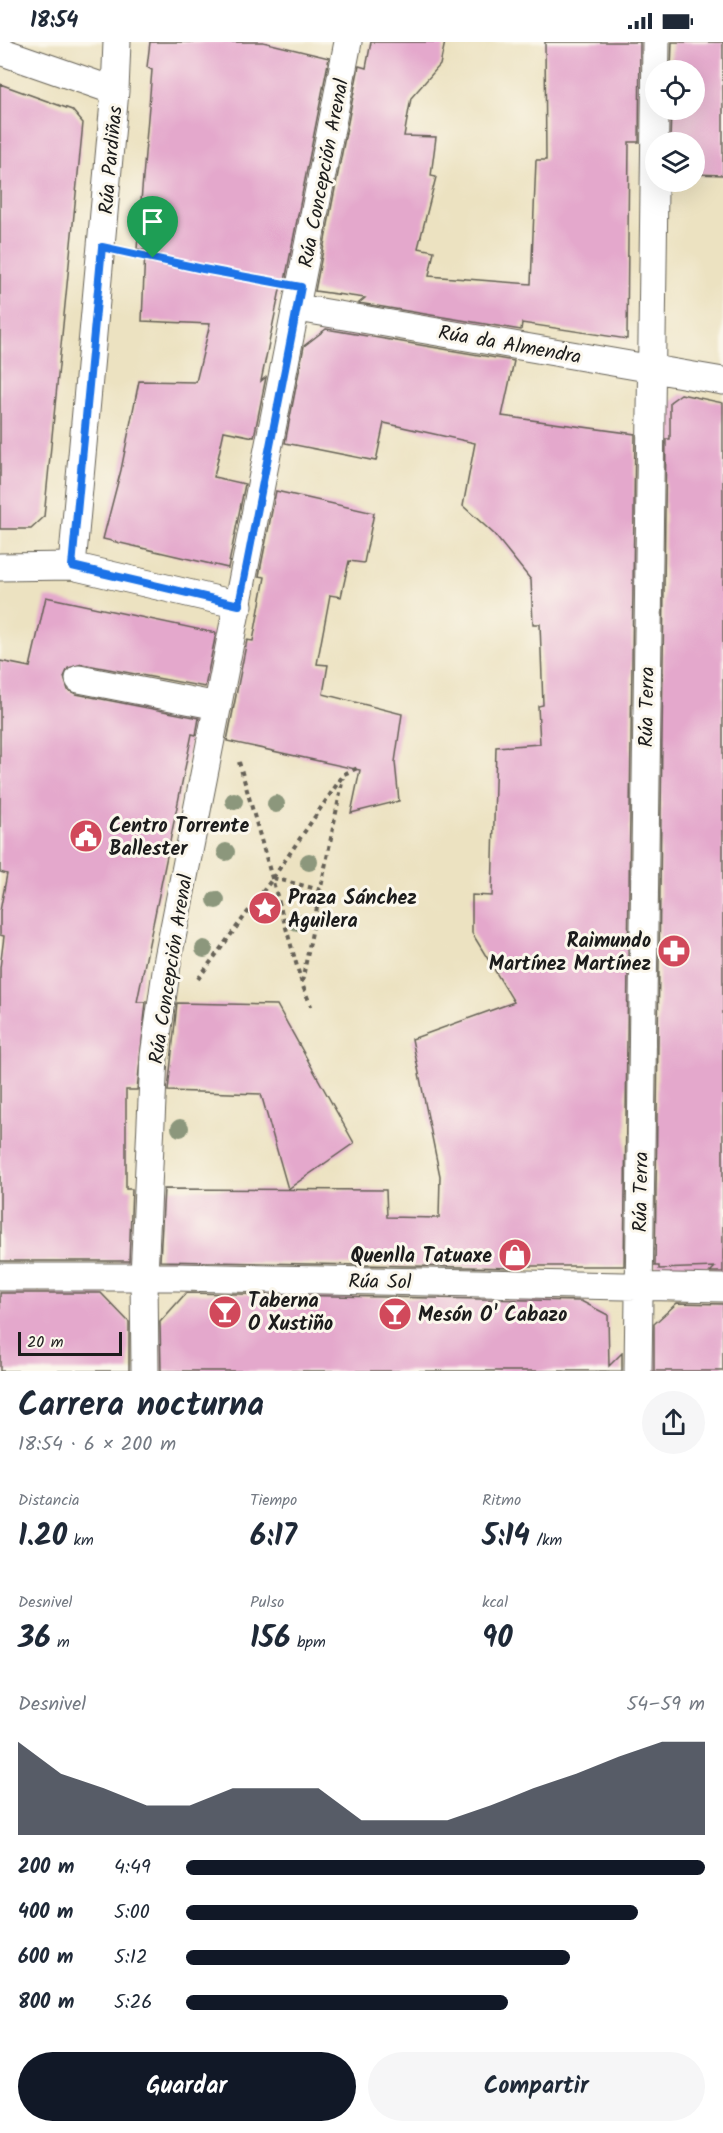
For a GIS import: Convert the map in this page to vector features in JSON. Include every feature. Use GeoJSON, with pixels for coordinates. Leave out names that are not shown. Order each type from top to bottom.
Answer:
{"type":"FeatureCollection","features":[{"type":"Feature","properties":{"kind":"street"},"geometry":{"type":"LineString","coordinates":[[116,91],[117,42]]}},
{"type":"Feature","properties":{"kind":"street","name":"Rúa Concepción Arenal"},"geometry":{"type":"LineString","coordinates":[[145,1371],[144,1276],[154,1056],[162,1000],[348,42]]}},
{"type":"Feature","properties":{"kind":"street","name":"Rúa Terra"},"geometry":{"type":"LineString","coordinates":[[638,1371],[656,42]]}},
{"type":"Feature","properties":{"kind":"street","name":"Rúa Pardiñas"},"geometry":{"type":"LineString","coordinates":[[0,51],[116,91],[72,566]]}},
{"type":"Feature","properties":{"kind":"street","name":"Rúa da Almendra"},"geometry":{"type":"LineString","coordinates":[[299,297],[651,369],[723,381]]}},
{"type":"Feature","properties":{"kind":"street"},"geometry":{"type":"LineString","coordinates":[[0,567],[72,566],[239,605]]}},
{"type":"Feature","properties":{"kind":"street"},"geometry":{"type":"LineString","coordinates":[[79,679],[218,706]]}},
{"type":"Feature","properties":{"kind":"street","name":"Rúa Sol"},"geometry":{"type":"LineString","coordinates":[[0,1277],[144,1276],[723,1288]]}},
{"type":"Feature","properties":{"kind":"path"},"geometry":{"type":"LineString","coordinates":[[102,247],[203,269],[299,297]]}},
{"type":"Feature","properties":{"kind":"path"},"geometry":{"type":"LineString","coordinates":[[212,739],[233,743],[302,984],[311,1006]]}},
{"type":"Feature","properties":{"kind":"path"},"geometry":{"type":"LineString","coordinates":[[162,1000],[180,1004],[273,878],[344,774],[360,767]]}},
{"type":"Feature","properties":{"kind":"path"},"geometry":{"type":"LineString","coordinates":[[302,984],[344,774]]}},
{"type":"Feature","properties":{"kind":"path"},"geometry":{"type":"LineString","coordinates":[[273,878],[321,890]]}},
{"type":"Feature","properties":{"kind":"building"},"geometry":{"type":"Polygon","coordinates":[[[150,42],[263,42],[329,58],[284,286],[281,285],[261,381],[266,377],[254,437],[224,431],[214,477],[245,484],[228,568],[103,539],[121,470],[139,381],[196,382],[210,324],[142,321],[145,250],[137,249],[152,70],[147,67],[150,42]]]}},
{"type":"Feature","properties":{"kind":"building"},"geometry":{"type":"Polygon","coordinates":[[[371,42],[445,42],[440,65],[411,98],[404,136],[436,137],[431,176],[436,177],[418,248],[434,251],[429,276],[531,284],[536,160],[546,160],[545,42],[640,42],[639,142],[629,142],[627,339],[522,323],[521,330],[359,303],[365,298],[315,291],[359,66],[366,68],[371,42]]]}},
{"type":"Feature","properties":{"kind":"building"},"geometry":{"type":"Polygon","coordinates":[[[672,42],[723,42],[723,175],[705,174],[705,132],[670,132],[671,120],[705,120],[705,60],[671,60],[672,42]]]}},
{"type":"Feature","properties":{"kind":"building"},"geometry":{"type":"Polygon","coordinates":[[[0,84],[72,110],[83,123],[44,517],[31,529],[0,529],[0,84]]]}},
{"type":"Feature","properties":{"kind":"building"},"geometry":{"type":"Polygon","coordinates":[[[326,329],[514,361],[502,416],[635,434],[624,1266],[510,1266],[515,1268],[160,1261],[164,1189],[386,1190],[387,1217],[439,1218],[440,1176],[412,1039],[514,1002],[472,933],[472,895],[492,896],[496,747],[540,744],[538,706],[543,705],[540,624],[533,624],[531,580],[494,534],[463,506],[475,443],[384,423],[376,461],[285,443],[304,346],[326,329]]]}},
{"type":"Feature","properties":{"kind":"building"},"geometry":{"type":"Polygon","coordinates":[[[681,394],[723,403],[723,1272],[710,1272],[715,1267],[659,1269],[659,1266],[655,1266],[666,439],[670,439],[670,402],[681,394]]]}},
{"type":"Feature","properties":{"kind":"building"},"geometry":{"type":"Polygon","coordinates":[[[276,491],[374,513],[364,563],[349,561],[341,597],[330,595],[317,664],[328,665],[323,694],[402,714],[395,762],[399,801],[351,813],[360,770],[227,741],[247,640],[253,641],[265,577],[259,576],[276,491]]]}},
{"type":"Feature","properties":{"kind":"building"},"geometry":{"type":"Polygon","coordinates":[[[46,597],[216,633],[205,687],[82,664],[68,668],[64,677],[68,690],[76,694],[199,718],[196,735],[192,734],[137,1002],[146,1002],[137,1090],[126,1090],[126,1189],[132,1189],[129,1261],[0,1261],[0,968],[4,936],[0,935],[0,911],[7,874],[0,872],[0,661],[30,667],[46,597]]]}},
{"type":"Feature","properties":{"kind":"building"},"geometry":{"type":"Polygon","coordinates":[[[177,1003],[277,1005],[354,1143],[288,1189],[261,1094],[168,1091],[177,1003]]]}},
{"type":"Feature","properties":{"kind":"building"},"geometry":{"type":"Polygon","coordinates":[[[0,1293],[101,1293],[129,1322],[129,1371],[0,1371],[0,1293]]]}},
{"type":"Feature","properties":{"kind":"building"},"geometry":{"type":"Polygon","coordinates":[[[186,1293],[581,1301],[608,1315],[609,1366],[622,1353],[622,1371],[161,1371],[160,1322],[186,1293]]]}},
{"type":"Feature","properties":{"kind":"building"},"geometry":{"type":"Polygon","coordinates":[[[677,1303],[723,1304],[723,1371],[654,1371],[654,1324],[677,1303]]]}},
{"type":"Feature","properties":{"kind":"place","name":"Centro Torrente Ballester"},"geometry":{"type":"Point","coordinates":[86,836]}},
{"type":"Feature","properties":{"kind":"place","name":"Praza Sánchez Aguilera"},"geometry":{"type":"Point","coordinates":[265,908]}},
{"type":"Feature","properties":{"kind":"place","name":"Raimundo Martínez Martínez"},"geometry":{"type":"Point","coordinates":[674,951]}},
{"type":"Feature","properties":{"kind":"place","name":"Quenlla Tatuaxe"},"geometry":{"type":"Point","coordinates":[515,1255]}},
{"type":"Feature","properties":{"kind":"place","name":"Taberna O Xustiño"},"geometry":{"type":"Point","coordinates":[225,1312]}},
{"type":"Feature","properties":{"kind":"place","name":"Mesón O' Cabazo"},"geometry":{"type":"Point","coordinates":[395,1314]}},
{"type":"Feature","properties":{"kind":"route"},"geometry":{"type":"LineString","coordinates":[[102,247],[153,258],[301,287],[239,605],[72,566],[102,247]]}}]}
